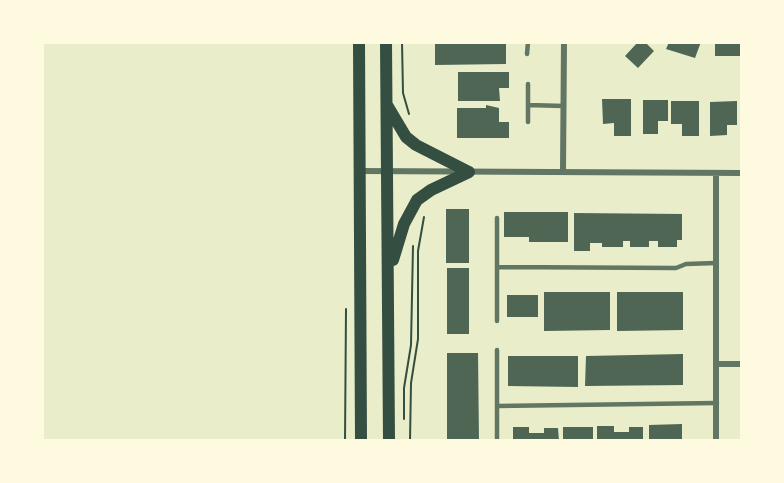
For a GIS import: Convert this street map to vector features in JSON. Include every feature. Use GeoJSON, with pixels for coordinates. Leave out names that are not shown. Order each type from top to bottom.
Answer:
{"type":"FeatureCollection","features":[{"type":"Feature","properties":{"kind":"main road"},"geometry":{"type":"LineString","coordinates":[[358,42],[361,441]]}},
{"type":"Feature","properties":{"kind":"main road"},"geometry":{"type":"LineString","coordinates":[[386,42],[389,441]]}},
{"type":"Feature","properties":{"kind":"main road"},"geometry":{"type":"LineString","coordinates":[[387,104],[406,137],[416,146],[469,172]]}},
{"type":"Feature","properties":{"kind":"main road"},"geometry":{"type":"LineString","coordinates":[[389,273],[404,224],[417,200],[431,190],[469,172]]}},
{"type":"Feature","properties":{"kind":"street"},"geometry":{"type":"LineString","coordinates":[[563,171],[564,42]]}},
{"type":"Feature","properties":{"kind":"street"},"geometry":{"type":"LineString","coordinates":[[360,171],[742,173]]}},
{"type":"Feature","properties":{"kind":"street"},"geometry":{"type":"LineString","coordinates":[[716,173],[716,441]]}},
{"type":"Feature","properties":{"kind":"street"},"geometry":{"type":"LineString","coordinates":[[717,364],[742,364]]}},
{"type":"Feature","properties":{"kind":"lane"},"geometry":{"type":"LineString","coordinates":[[527,54],[528,42]]}},
{"type":"Feature","properties":{"kind":"lane"},"geometry":{"type":"LineString","coordinates":[[528,84],[528,122]]}},
{"type":"Feature","properties":{"kind":"lane"},"geometry":{"type":"LineString","coordinates":[[528,105],[564,106]]}},
{"type":"Feature","properties":{"kind":"lane"},"geometry":{"type":"LineString","coordinates":[[496,218],[496,321]]}},
{"type":"Feature","properties":{"kind":"lane"},"geometry":{"type":"LineString","coordinates":[[496,267],[676,268],[686,264],[716,263]]}},
{"type":"Feature","properties":{"kind":"lane"},"geometry":{"type":"LineString","coordinates":[[497,350],[497,441]]}},
{"type":"Feature","properties":{"kind":"lane"},"geometry":{"type":"LineString","coordinates":[[497,406],[717,403]]}},
{"type":"Feature","properties":{"kind":"path"},"geometry":{"type":"LineString","coordinates":[[402,42],[403,93],[411,119]]}},
{"type":"Feature","properties":{"kind":"path"},"geometry":{"type":"LineString","coordinates":[[410,441],[411,383],[418,339],[418,251],[425,212]]}},
{"type":"Feature","properties":{"kind":"path"},"geometry":{"type":"LineString","coordinates":[[417,222],[421,214]]}},
{"type":"Feature","properties":{"kind":"path"},"geometry":{"type":"LineString","coordinates":[[404,423],[404,388],[411,345],[413,244]]}},
{"type":"Feature","properties":{"kind":"building"},"geometry":{"type":"Polygon","coordinates":[[[435,42],[506,42],[506,64],[435,65],[435,42]]]}},
{"type":"Feature","properties":{"kind":"building"},"geometry":{"type":"Polygon","coordinates":[[[638,42],[645,42],[654,51],[638,68],[625,56],[638,42]]]}},
{"type":"Feature","properties":{"kind":"building"},"geometry":{"type":"Polygon","coordinates":[[[669,42],[701,42],[695,58],[666,49],[669,42]]]}},
{"type":"Feature","properties":{"kind":"building"},"geometry":{"type":"Polygon","coordinates":[[[715,42],[742,42],[742,56],[715,56],[715,42]]]}},
{"type":"Feature","properties":{"kind":"building"},"geometry":{"type":"Polygon","coordinates":[[[458,72],[509,72],[509,88],[499,88],[500,101],[458,101],[458,72]]]}},
{"type":"Feature","properties":{"kind":"building"},"geometry":{"type":"Polygon","coordinates":[[[602,99],[631,99],[631,136],[614,136],[614,123],[603,124],[602,99]]]}},
{"type":"Feature","properties":{"kind":"building"},"geometry":{"type":"Polygon","coordinates":[[[643,100],[668,100],[668,121],[658,121],[658,134],[643,134],[643,100]]]}},
{"type":"Feature","properties":{"kind":"building"},"geometry":{"type":"Polygon","coordinates":[[[671,101],[699,101],[699,136],[682,136],[682,124],[671,124],[671,101]]]}},
{"type":"Feature","properties":{"kind":"building"},"geometry":{"type":"Polygon","coordinates":[[[737,101],[737,125],[727,125],[727,135],[710,136],[710,102],[737,101]]]}},
{"type":"Feature","properties":{"kind":"building"},"geometry":{"type":"Polygon","coordinates":[[[486,105],[499,108],[499,122],[509,122],[509,138],[457,138],[457,108],[486,108],[486,105]]]}},
{"type":"Feature","properties":{"kind":"building"},"geometry":{"type":"Polygon","coordinates":[[[446,209],[469,209],[469,263],[446,263],[446,209]]]}},
{"type":"Feature","properties":{"kind":"building"},"geometry":{"type":"Polygon","coordinates":[[[504,212],[568,212],[568,242],[529,242],[529,237],[504,237],[504,212]]]}},
{"type":"Feature","properties":{"kind":"building"},"geometry":{"type":"Polygon","coordinates":[[[574,213],[682,214],[682,240],[677,240],[677,247],[658,247],[658,241],[649,241],[649,247],[630,247],[630,241],[623,241],[623,247],[602,247],[602,243],[590,243],[590,251],[574,251],[574,213]]]}},
{"type":"Feature","properties":{"kind":"building"},"geometry":{"type":"Polygon","coordinates":[[[447,268],[469,268],[469,334],[447,334],[447,268]]]}},
{"type":"Feature","properties":{"kind":"building"},"geometry":{"type":"Polygon","coordinates":[[[544,292],[610,292],[610,330],[544,331],[544,292]]]}},
{"type":"Feature","properties":{"kind":"building"},"geometry":{"type":"Polygon","coordinates":[[[617,292],[683,292],[683,330],[617,331],[617,292]]]}},
{"type":"Feature","properties":{"kind":"building"},"geometry":{"type":"Polygon","coordinates":[[[507,295],[538,295],[538,317],[507,317],[507,295]]]}},
{"type":"Feature","properties":{"kind":"building"},"geometry":{"type":"Polygon","coordinates":[[[447,353],[478,353],[479,441],[447,441],[447,353]]]}},
{"type":"Feature","properties":{"kind":"building"},"geometry":{"type":"Polygon","coordinates":[[[683,354],[683,385],[585,386],[586,356],[683,354]]]}},
{"type":"Feature","properties":{"kind":"building"},"geometry":{"type":"Polygon","coordinates":[[[508,356],[578,356],[578,387],[508,386],[508,356]]]}},
{"type":"Feature","properties":{"kind":"building"},"geometry":{"type":"Polygon","coordinates":[[[682,424],[682,441],[649,441],[649,425],[682,424]]]}},
{"type":"Feature","properties":{"kind":"building"},"geometry":{"type":"Polygon","coordinates":[[[597,426],[614,426],[614,432],[629,432],[629,427],[643,427],[643,441],[597,441],[597,426]]]}},
{"type":"Feature","properties":{"kind":"building"},"geometry":{"type":"Polygon","coordinates":[[[513,427],[529,427],[529,433],[544,433],[544,428],[558,428],[559,441],[513,441],[513,427]]]}},
{"type":"Feature","properties":{"kind":"building"},"geometry":{"type":"Polygon","coordinates":[[[563,427],[593,427],[593,441],[563,441],[563,427]]]}}]}
